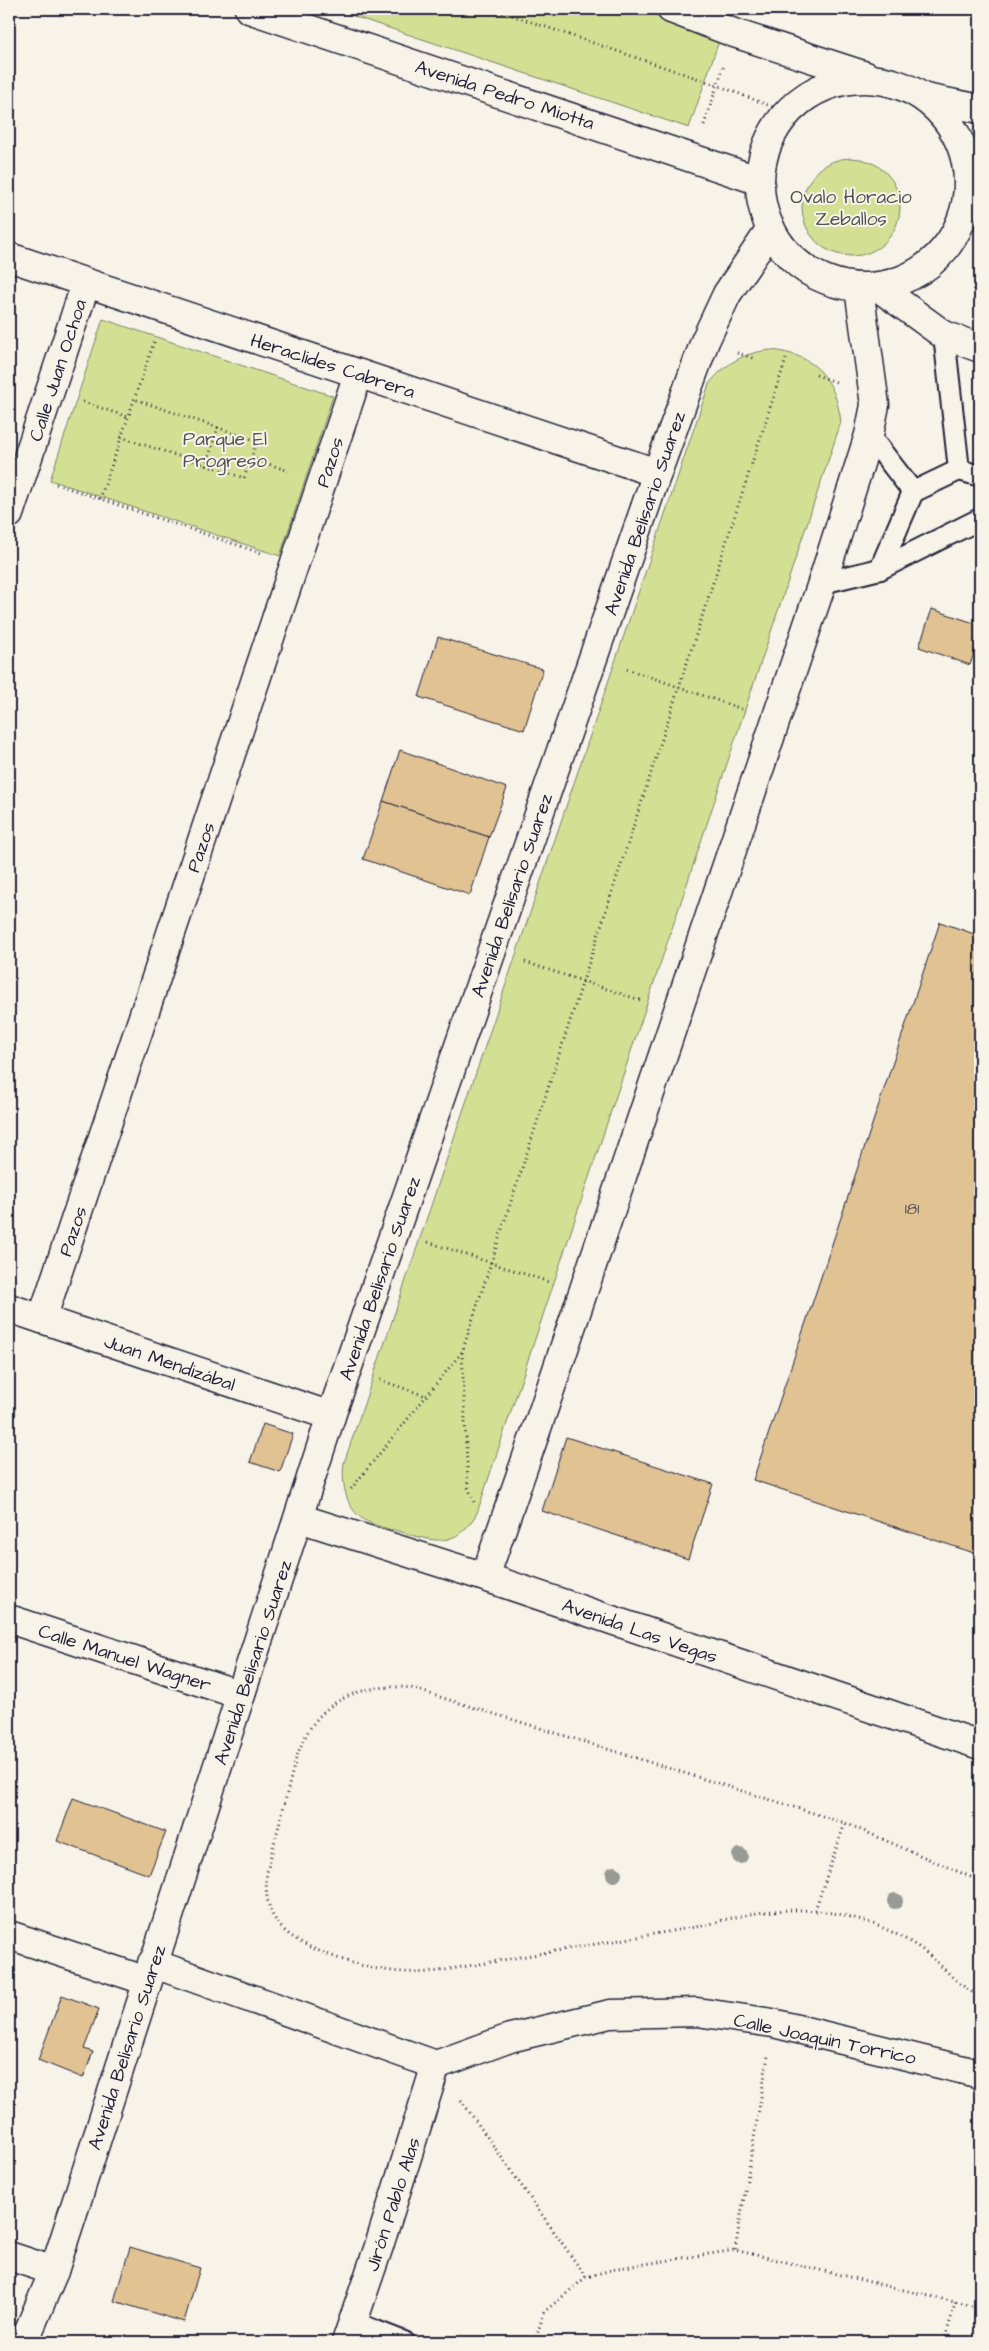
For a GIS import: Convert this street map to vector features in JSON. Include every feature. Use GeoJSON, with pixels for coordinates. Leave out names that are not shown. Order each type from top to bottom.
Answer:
{"type":"FeatureCollection","features":[{"type":"Feature","properties":{"kind":"street","name":"Avenida Pedro Miotta"},"geometry":{"type":"LineString","coordinates":[[249,9],[694,157],[760,181]]}},
{"type":"Feature","properties":{"kind":"street"},"geometry":{"type":"LineString","coordinates":[[670,9],[734,33],[877,80],[902,86],[925,98],[980,109]]}},
{"type":"Feature","properties":{"kind":"street"},"geometry":{"type":"LineString","coordinates":[[877,80],[852,80],[828,85],[806,96],[788,113],[768,144],[762,162],[760,181],[762,206],[771,229],[782,248],[798,264],[816,276],[837,285],[868,288],[910,278],[936,258],[957,232],[967,200],[980,175]]}},
{"type":"Feature","properties":{"kind":"street"},"geometry":{"type":"LineString","coordinates":[[925,98],[952,126],[961,143],[967,161],[969,181],[967,200]]}},
{"type":"Feature","properties":{"kind":"street","name":"Avenida Belisario Suarez"},"geometry":{"type":"LineString","coordinates":[[24,2342],[54,2271],[331,1416],[657,473],[705,342],[727,294],[771,229]]}},
{"type":"Feature","properties":{"kind":"street","name":"Heraclides Cabrera"},"geometry":{"type":"LineString","coordinates":[[9,257],[657,473]]}},
{"type":"Feature","properties":{"kind":"street","name":"Calle Juan Ochoa"},"geometry":{"type":"LineString","coordinates":[[9,514],[86,283]]}},
{"type":"Feature","properties":{"kind":"street"},"geometry":{"type":"LineString","coordinates":[[868,288],[944,335],[980,348]]}},
{"type":"Feature","properties":{"kind":"street"},"geometry":{"type":"LineString","coordinates":[[485,1577],[544,1408],[822,583],[869,435],[876,405],[868,288]]}},
{"type":"Feature","properties":{"kind":"street","name":"Pazos"},"geometry":{"type":"LineString","coordinates":[[42,1319],[358,374]]}},
{"type":"Feature","properties":{"kind":"street","name":"Juan Mendizábal"},"geometry":{"type":"LineString","coordinates":[[9,1308],[331,1416]]}},
{"type":"Feature","properties":{"kind":"street","name":"Avenida Las Vegas"},"geometry":{"type":"LineString","coordinates":[[299,1518],[485,1577],[980,1745]]}},
{"type":"Feature","properties":{"kind":"street","name":"Calle Manuel Wagner"},"geometry":{"type":"LineString","coordinates":[[9,1619],[241,1695]]}},
{"type":"Feature","properties":{"kind":"street"},"geometry":{"type":"LineString","coordinates":[[9,1935],[150,1972],[436,2065]]}},
{"type":"Feature","properties":{"kind":"street","name":"Calle Joaquin Torrico"},"geometry":{"type":"LineString","coordinates":[[436,2065],[510,2038],[610,2014],[697,2012],[773,2023],[980,2074]]}},
{"type":"Feature","properties":{"kind":"street","name":"Jirón Pablo Alas"},"geometry":{"type":"LineString","coordinates":[[350,2332],[436,2065]]}},
{"type":"Feature","properties":{"kind":"street"},"geometry":{"type":"LineString","coordinates":[[9,2256],[54,2271]]}},
{"type":"Feature","properties":{"kind":"lane"},"geometry":{"type":"LineString","coordinates":[[944,335],[959,470]]}},
{"type":"Feature","properties":{"kind":"lane"},"geometry":{"type":"LineString","coordinates":[[869,435],[912,492]]}},
{"type":"Feature","properties":{"kind":"lane"},"geometry":{"type":"LineString","coordinates":[[880,569],[912,492],[959,470],[980,476]]}},
{"type":"Feature","properties":{"kind":"lane"},"geometry":{"type":"LineString","coordinates":[[822,583],[880,569],[980,519]]}},
{"type":"Feature","properties":{"kind":"lane"},"geometry":{"type":"LineString","coordinates":[[350,2332],[404,2342]]}},
{"type":"Feature","properties":{"kind":"path"},"geometry":{"type":"LineString","coordinates":[[493,9],[717,85],[788,113]]}},
{"type":"Feature","properties":{"kind":"path"},"geometry":{"type":"LineString","coordinates":[[694,157],[734,33]]}},
{"type":"Feature","properties":{"kind":"path"},"geometry":{"type":"LineString","coordinates":[[100,499],[155,339]]}},
{"type":"Feature","properties":{"kind":"path"},"geometry":{"type":"LineString","coordinates":[[746,361],[761,358]]}},
{"type":"Feature","properties":{"kind":"path"},"geometry":{"type":"LineString","coordinates":[[778,358],[794,362]]}},
{"type":"Feature","properties":{"kind":"path"},"geometry":{"type":"LineString","coordinates":[[475,1504],[468,1488],[462,1352],[786,359]]}},
{"type":"Feature","properties":{"kind":"path"},"geometry":{"type":"LineString","coordinates":[[809,370],[822,382]]}},
{"type":"Feature","properties":{"kind":"path"},"geometry":{"type":"LineString","coordinates":[[121,437],[244,478],[257,441],[134,398]]}},
{"type":"Feature","properties":{"kind":"path"},"geometry":{"type":"LineString","coordinates":[[80,401],[128,417]]}},
{"type":"Feature","properties":{"kind":"path"},"geometry":{"type":"LineString","coordinates":[[206,466],[218,427]]}},
{"type":"Feature","properties":{"kind":"path"},"geometry":{"type":"LineString","coordinates":[[251,458],[293,472]]}},
{"type":"Feature","properties":{"kind":"path"},"geometry":{"type":"LineString","coordinates":[[23,472],[295,564]]}},
{"type":"Feature","properties":{"kind":"path"},"geometry":{"type":"LineString","coordinates":[[618,666],[742,709],[745,700]]}},
{"type":"Feature","properties":{"kind":"path"},"geometry":{"type":"LineString","coordinates":[[519,960],[643,1001]]}},
{"type":"Feature","properties":{"kind":"path"},"geometry":{"type":"LineString","coordinates":[[640,1010],[646,992]]}},
{"type":"Feature","properties":{"kind":"path"},"geometry":{"type":"LineString","coordinates":[[426,1241],[549,1282],[546,1291]]}},
{"type":"Feature","properties":{"kind":"path"},"geometry":{"type":"LineString","coordinates":[[351,1489],[462,1352]]}},
{"type":"Feature","properties":{"kind":"path"},"geometry":{"type":"LineString","coordinates":[[347,1370],[426,1396]]}},
{"type":"Feature","properties":{"kind":"path"},"geometry":{"type":"LineString","coordinates":[[376,1389],[382,1371]]}},
{"type":"Feature","properties":{"kind":"path"},"geometry":{"type":"LineString","coordinates":[[350,1483],[352,1495]]}},
{"type":"Feature","properties":{"kind":"path"},"geometry":{"type":"LineString","coordinates":[[473,1510],[478,1495]]}},
{"type":"Feature","properties":{"kind":"path"},"geometry":{"type":"LineString","coordinates":[[980,1881],[845,1823],[411,1688],[391,1686],[370,1688],[351,1694],[333,1705],[317,1720],[304,1738],[294,1768],[267,1872],[265,1888],[268,1904],[274,1919],[284,1932],[296,1941],[350,1963],[377,1971],[405,1974],[433,1972],[698,1927],[739,1915],[771,1910],[815,1910],[866,1921],[894,1933],[920,1949],[980,1996]]}},
{"type":"Feature","properties":{"kind":"path"},"geometry":{"type":"LineString","coordinates":[[815,1910],[845,1823]]}},
{"type":"Feature","properties":{"kind":"path"},"geometry":{"type":"LineString","coordinates":[[735,2250],[773,2023]]}},
{"type":"Feature","properties":{"kind":"path"},"geometry":{"type":"LineString","coordinates":[[436,2065],[586,2277]]}},
{"type":"Feature","properties":{"kind":"path"},"geometry":{"type":"LineString","coordinates":[[535,2342],[544,2312],[586,2277],[619,2268],[735,2250],[980,2308]]}},
{"type":"Feature","properties":{"kind":"path"},"geometry":{"type":"LineString","coordinates":[[944,2342],[956,2301]]}},
{"type":"Feature","properties":{"kind":"green space"},"geometry":{"type":"Polygon","coordinates":[[[332,9],[641,9],[721,35],[689,128],[332,9]]]}},
{"type":"Feature","properties":{"kind":"green space","name":"Ovalo Horacio Zeballos"},"geometry":{"type":"Polygon","coordinates":[[[851,158],[870,162],[886,172],[896,188],[900,207],[896,226],[886,242],[870,252],[851,256],[832,252],[816,242],[806,226],[802,207],[806,188],[816,172],[832,162],[851,158]]]}},
{"type":"Feature","properties":{"kind":"green space","name":"Parque El Progreso"},"geometry":{"type":"Polygon","coordinates":[[[103,319],[333,396],[280,556],[50,480],[103,319]]]}},
{"type":"Feature","properties":{"kind":"green space"},"geometry":{"type":"Polygon","coordinates":[[[760,351],[786,352],[799,357],[811,363],[820,371],[834,393],[841,422],[477,1513],[461,1533],[444,1540],[424,1538],[376,1525],[361,1517],[350,1504],[344,1488],[344,1463],[709,384],[722,370],[736,360],[760,351]]]}},
{"type":"Feature","properties":{"kind":"building"},"geometry":{"type":"Polygon","coordinates":[[[932,609],[980,625],[980,635],[970,665],[919,647],[932,609]]]}},
{"type":"Feature","properties":{"kind":"building"},"geometry":{"type":"Polygon","coordinates":[[[438,637],[543,669],[524,730],[419,697],[438,637]]]}},
{"type":"Feature","properties":{"kind":"building"},"geometry":{"type":"Polygon","coordinates":[[[400,750],[507,788],[489,837],[383,801],[400,750]]]}},
{"type":"Feature","properties":{"kind":"building"},"geometry":{"type":"Polygon","coordinates":[[[383,801],[489,837],[470,895],[363,859],[383,801]]]}},
{"type":"Feature","properties":{"kind":"building"},"geometry":{"type":"Polygon","coordinates":[[[940,922],[980,936],[980,1555],[753,1480],[940,922]]]}},
{"type":"Feature","properties":{"kind":"building"},"geometry":{"type":"Polygon","coordinates":[[[263,1424],[293,1434],[280,1472],[250,1462],[263,1424]]]}},
{"type":"Feature","properties":{"kind":"building"},"geometry":{"type":"Polygon","coordinates":[[[566,1437],[713,1484],[688,1559],[542,1511],[566,1437]]]}},
{"type":"Feature","properties":{"kind":"building"},"geometry":{"type":"Polygon","coordinates":[[[73,1798],[166,1832],[149,1875],[57,1841],[73,1798]]]}},
{"type":"Feature","properties":{"kind":"building"},"geometry":{"type":"Polygon","coordinates":[[[62,1995],[99,2009],[84,2049],[93,2052],[83,2078],[38,2060],[62,1995]]]}},
{"type":"Feature","properties":{"kind":"building"},"geometry":{"type":"Polygon","coordinates":[[[130,2247],[200,2268],[184,2322],[114,2301],[130,2247]]]}}]}
